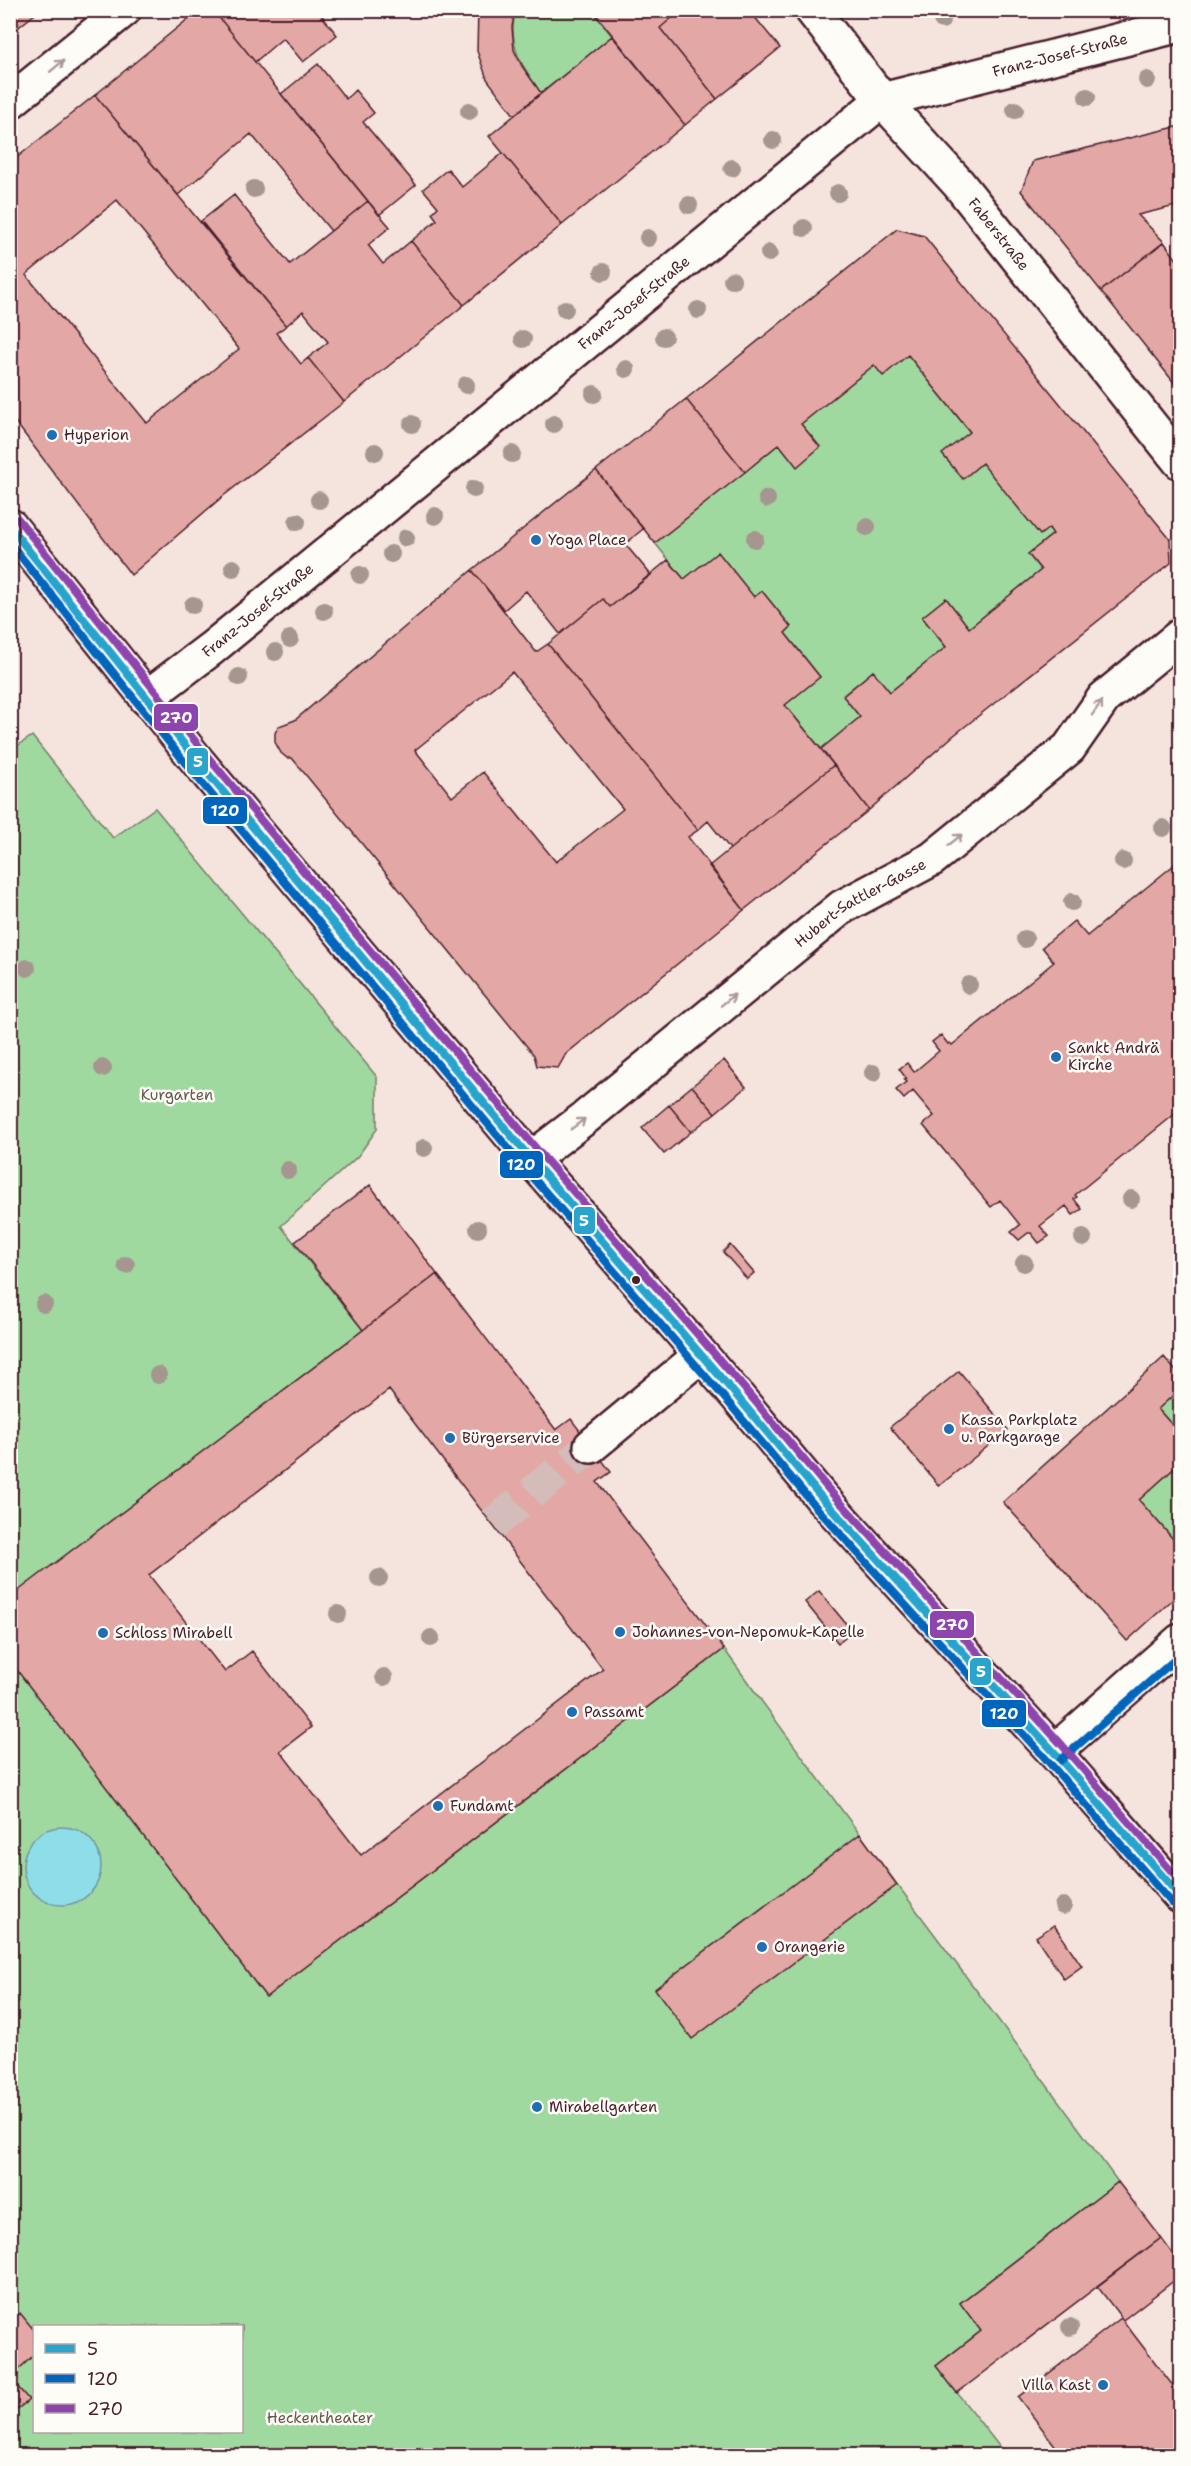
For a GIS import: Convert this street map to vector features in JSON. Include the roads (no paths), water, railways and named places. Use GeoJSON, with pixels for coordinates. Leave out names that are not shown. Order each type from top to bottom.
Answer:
{"type":"FeatureCollection","features":[{"type":"Feature","properties":{"kind":"street"},"geometry":{"type":"LineString","coordinates":[[10,102],[124,10]]}},
{"type":"Feature","properties":{"kind":"street","name":"Faberstraße"},"geometry":{"type":"LineString","coordinates":[[812,10],[882,100],[958,183],[1180,462]]}},
{"type":"Feature","properties":{"kind":"street","name":"Franz-Josef-Straße"},"geometry":{"type":"LineString","coordinates":[[146,698],[239,625],[882,100],[1180,25]]}},
{"type":"Feature","properties":{"kind":"street"},"geometry":{"type":"LineString","coordinates":[[10,526],[146,698],[531,1159],[822,1498],[1054,1752],[1180,1896]]}},
{"type":"Feature","properties":{"kind":"street","name":"Hubert-Sattler-Gasse"},"geometry":{"type":"LineString","coordinates":[[531,1159],[586,1117],[842,907],[932,859],[1069,748],[1104,698],[1180,636]]}},
{"type":"Feature","properties":{"kind":"street"},"geometry":{"type":"LineString","coordinates":[[591,1446],[701,1355]]}},
{"type":"Feature","properties":{"kind":"street"},"geometry":{"type":"LineString","coordinates":[[1054,1752],[1180,1641]]}},
{"type":"Feature","properties":{"kind":"water"},"geometry":{"type":"Polygon","coordinates":[[[62,1827],[77,1830],[90,1838],[98,1851],[101,1866],[98,1881],[90,1894],[77,1902],[62,1905],[47,1902],[34,1894],[26,1881],[23,1866],[26,1851],[34,1838],[47,1830],[62,1827]]]}},
{"type":"Feature","properties":{"kind":"tunnel"},"geometry":{"type":"LineString","coordinates":[[493,1524],[591,1446]]}},
{"type":"Feature","properties":{"kind":"place","name":"Hyperion"},"geometry":{"type":"Point","coordinates":[52,435]}},
{"type":"Feature","properties":{"kind":"place","name":"Yoga Place"},"geometry":{"type":"Point","coordinates":[536,540]}},
{"type":"Feature","properties":{"kind":"place","name":"Sankt Andrä Kirche"},"geometry":{"type":"Point","coordinates":[1056,1057]}},
{"type":"Feature","properties":{"kind":"place","name":"Kassa Parkplatz u. Parkgarage"},"geometry":{"type":"Point","coordinates":[949,1429]}},
{"type":"Feature","properties":{"kind":"place","name":"Bürgerservice"},"geometry":{"type":"Point","coordinates":[450,1438]}},
{"type":"Feature","properties":{"kind":"place","name":"Johannes-von-Nepomuk-Kapelle"},"geometry":{"type":"Point","coordinates":[620,1632]}},
{"type":"Feature","properties":{"kind":"place","name":"Schloss Mirabell"},"geometry":{"type":"Point","coordinates":[103,1633]}},
{"type":"Feature","properties":{"kind":"place","name":"Passamt"},"geometry":{"type":"Point","coordinates":[572,1712]}},
{"type":"Feature","properties":{"kind":"place","name":"Fundamt"},"geometry":{"type":"Point","coordinates":[438,1806]}},
{"type":"Feature","properties":{"kind":"place","name":"Orangerie"},"geometry":{"type":"Point","coordinates":[762,1947]}},
{"type":"Feature","properties":{"kind":"place","name":"Mirabellgarten"},"geometry":{"type":"Point","coordinates":[537,2107]}},
{"type":"Feature","properties":{"kind":"place","name":"Villa Kast"},"geometry":{"type":"Point","coordinates":[1103,2385]}},
{"type":"Feature","properties":{"kind":"park label","name":"Kurgarten"},"geometry":{"type":"Point","coordinates":[177,1095]}},
{"type":"Feature","properties":{"kind":"park label","name":"Heckentheater"},"geometry":{"type":"Point","coordinates":[320,2418]}}]}
